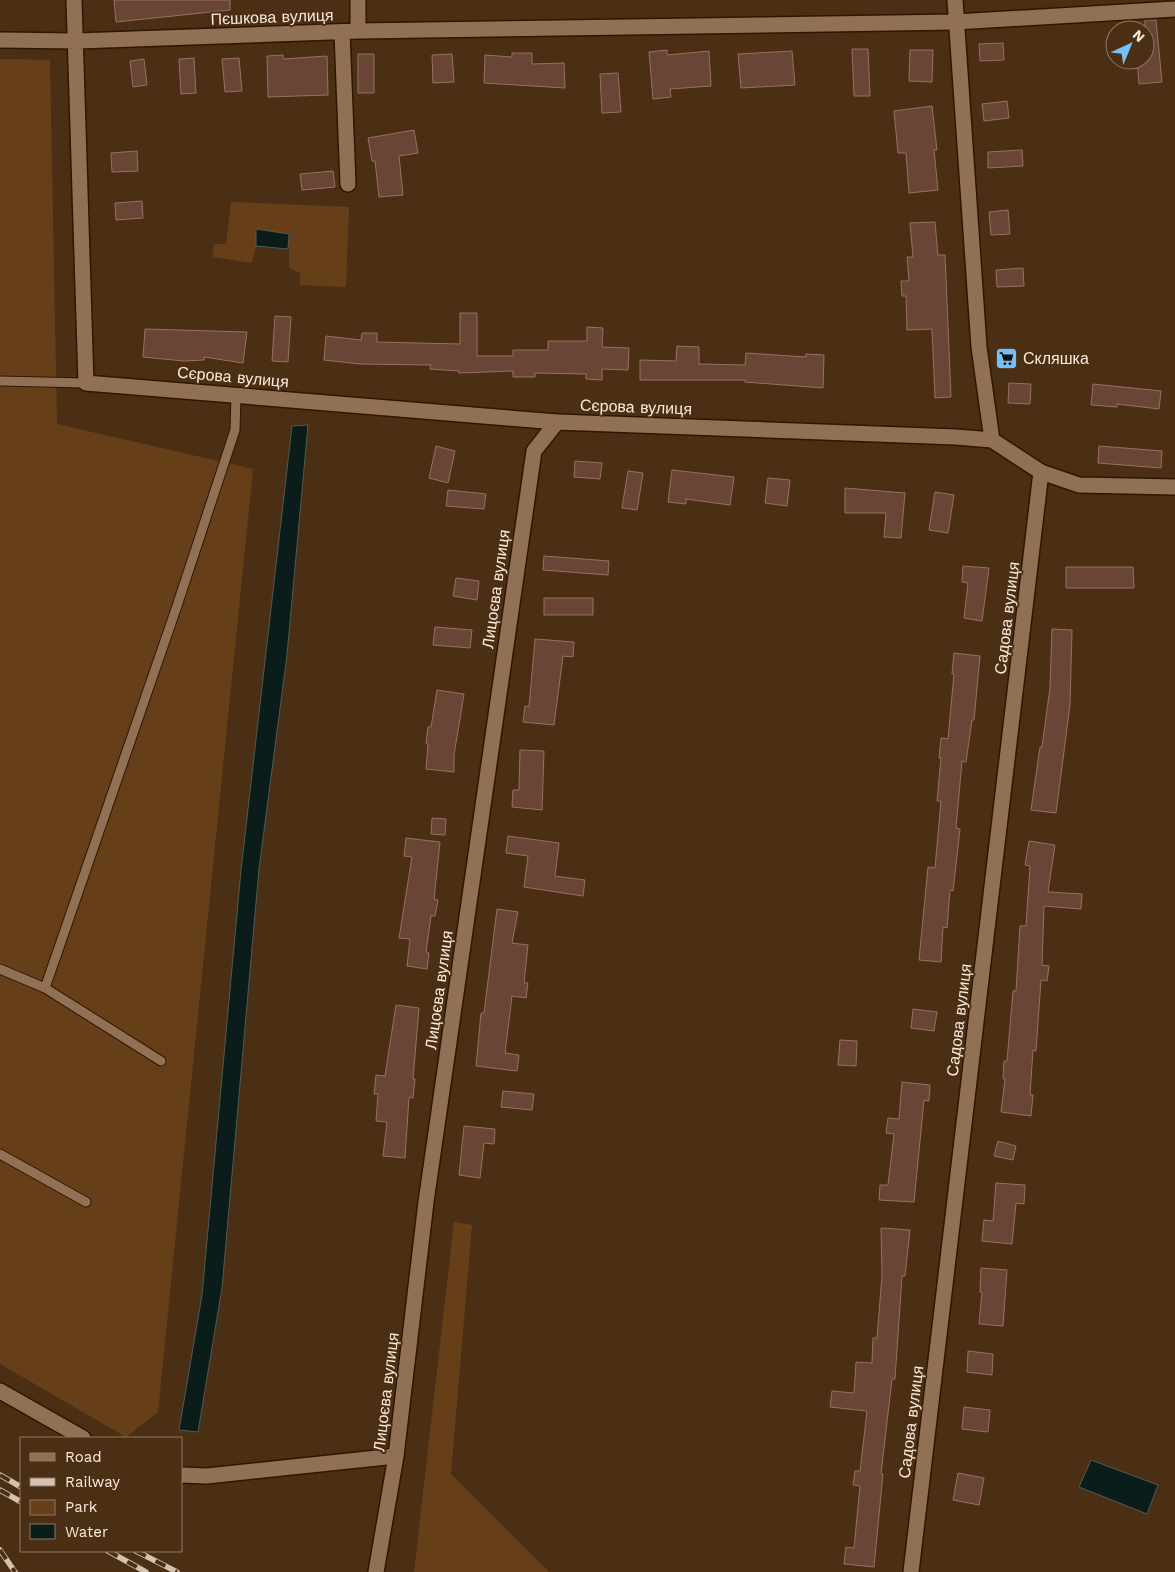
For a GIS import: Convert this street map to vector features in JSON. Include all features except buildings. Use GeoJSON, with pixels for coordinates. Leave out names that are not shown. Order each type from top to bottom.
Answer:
{"type":"FeatureCollection","features":[{"type":"Feature","properties":{"kind":"street"},"geometry":{"type":"LineString","coordinates":[[74,0],[77,41],[86,383]]}},
{"type":"Feature","properties":{"kind":"street"},"geometry":{"type":"LineString","coordinates":[[358,0],[358,31]]}},
{"type":"Feature","properties":{"kind":"street"},"geometry":{"type":"LineString","coordinates":[[955,0],[955,22],[979,347],[992,440]]}},
{"type":"Feature","properties":{"kind":"street","name":"Пєшкова вулиця"},"geometry":{"type":"LineString","coordinates":[[0,40],[77,41],[358,31],[955,22],[1175,9]]}},
{"type":"Feature","properties":{"kind":"street"},"geometry":{"type":"LineString","coordinates":[[342,32],[348,184]]}},
{"type":"Feature","properties":{"kind":"street","name":"Сєрова вулиця"},"geometry":{"type":"LineString","coordinates":[[86,383],[557,422],[956,437],[992,440],[1041,472],[1079,486],[1175,487]]}},
{"type":"Feature","properties":{"kind":"street","name":"Лицоєва вулиця"},"geometry":{"type":"LineString","coordinates":[[376,1572],[396,1456],[426,1202],[534,451],[557,422]]}},
{"type":"Feature","properties":{"kind":"street","name":"Садова вулиця"},"geometry":{"type":"LineString","coordinates":[[911,1572],[1041,472]]}},
{"type":"Feature","properties":{"kind":"street"},"geometry":{"type":"LineString","coordinates":[[0,1391],[81,1437]]}},
{"type":"Feature","properties":{"kind":"street"},"geometry":{"type":"LineString","coordinates":[[182,1474],[207,1476],[396,1456]]}},
{"type":"Feature","properties":{"kind":"lane"},"geometry":{"type":"LineString","coordinates":[[0,381],[86,383]]}},
{"type":"Feature","properties":{"kind":"lane"},"geometry":{"type":"LineString","coordinates":[[45,988],[177,606],[235,430],[236,395]]}},
{"type":"Feature","properties":{"kind":"lane"},"geometry":{"type":"LineString","coordinates":[[0,969],[45,988],[161,1061]]}},
{"type":"Feature","properties":{"kind":"lane"},"geometry":{"type":"LineString","coordinates":[[0,1154],[86,1202]]}},
{"type":"Feature","properties":{"kind":"green space"},"geometry":{"type":"Polygon","coordinates":[[[0,59],[50,60],[57,424],[253,469],[158,1412],[126,1437],[0,1364],[0,59]]]}},
{"type":"Feature","properties":{"kind":"green space"},"geometry":{"type":"Polygon","coordinates":[[[231,202],[349,207],[346,287],[300,285],[300,273],[289,268],[289,234],[256,229],[256,246],[252,263],[213,257],[214,244],[226,244],[231,202]]]}},
{"type":"Feature","properties":{"kind":"green space"},"geometry":{"type":"Polygon","coordinates":[[[454,1222],[472,1225],[451,1474],[549,1572],[414,1572],[454,1222]]]}},
{"type":"Feature","properties":{"kind":"water"},"geometry":{"type":"Polygon","coordinates":[[[256,229],[289,234],[288,249],[256,246],[256,229]]]}},
{"type":"Feature","properties":{"kind":"water"},"geometry":{"type":"Polygon","coordinates":[[[308,425],[287,655],[259,869],[222,1288],[198,1432],[179,1430],[202,1295],[241,870],[292,426],[308,425]]]}},
{"type":"Feature","properties":{"kind":"water"},"geometry":{"type":"Polygon","coordinates":[[[1091,1460],[1158,1485],[1147,1514],[1079,1487],[1091,1460]]]}},
{"type":"Feature","properties":{"kind":"railway"},"geometry":{"type":"LineString","coordinates":[[0,1475],[20,1486]]}},
{"type":"Feature","properties":{"kind":"railway"},"geometry":{"type":"LineString","coordinates":[[0,1490],[20,1501]]}},
{"type":"Feature","properties":{"kind":"railway"},"geometry":{"type":"LineString","coordinates":[[0,1550],[15,1572]]}},
{"type":"Feature","properties":{"kind":"railway"},"geometry":{"type":"LineString","coordinates":[[110,1552],[146,1572]]}},
{"type":"Feature","properties":{"kind":"railway"},"geometry":{"type":"LineString","coordinates":[[138,1552],[177,1572]]}},
{"type":"Feature","properties":{"kind":"place","name":"Скляшка"},"geometry":{"type":"Point","coordinates":[1007,358]}}]}
